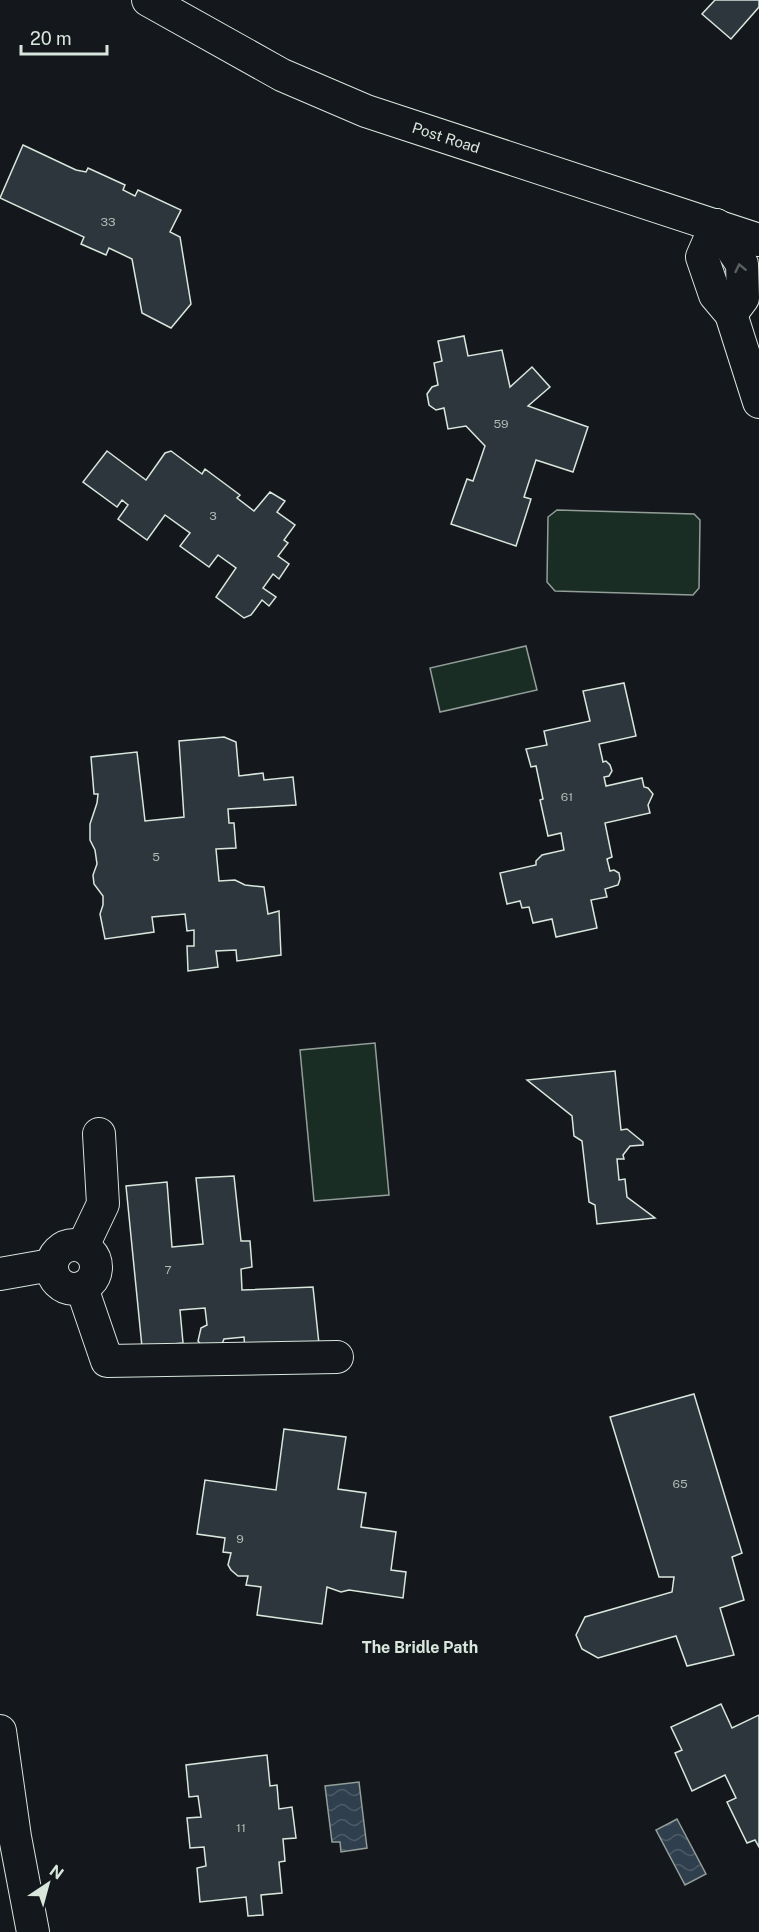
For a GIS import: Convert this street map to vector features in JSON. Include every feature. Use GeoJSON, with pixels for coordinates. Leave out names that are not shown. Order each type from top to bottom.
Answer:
{"type":"FeatureCollection","features":[{"type":"Feature","properties":{"kind":"street","name":"Post Road"},"geometry":{"type":"LineString","coordinates":[[148,0],[282,75],[366,111],[759,240]]}},
{"type":"Feature","properties":{"kind":"street"},"geometry":{"type":"LineString","coordinates":[[717,225],[742,264],[743,298],[731,314],[759,402]]}},
{"type":"Feature","properties":{"kind":"street"},"geometry":{"type":"LineString","coordinates":[[83,1246],[103,1204],[99,1134]]}},
{"type":"Feature","properties":{"kind":"street"},"geometry":{"type":"LineString","coordinates":[[76,1244],[83,1246],[94,1256],[96,1271],[88,1284],[75,1289],[60,1285],[52,1272],[51,1265],[62,1247],[76,1244]]}},
{"type":"Feature","properties":{"kind":"street"},"geometry":{"type":"LineString","coordinates":[[0,1274],[51,1265]]}},
{"type":"Feature","properties":{"kind":"street"},"geometry":{"type":"LineString","coordinates":[[82,1288],[107,1361],[337,1357]]}},
{"type":"Feature","properties":{"kind":"street"},"geometry":{"type":"LineString","coordinates":[[0,1731],[16,1844],[33,1932]]}},
{"type":"Feature","properties":{"kind":"green space"},"geometry":{"type":"Polygon","coordinates":[[[557,510],[694,514],[700,520],[699,588],[693,595],[555,591],[547,582],[548,517],[557,510]]]}},
{"type":"Feature","properties":{"kind":"green space"},"geometry":{"type":"Polygon","coordinates":[[[526,646],[537,690],[440,712],[430,668],[526,646]]]}},
{"type":"Feature","properties":{"kind":"green space"},"geometry":{"type":"Polygon","coordinates":[[[375,1043],[389,1195],[314,1201],[300,1050],[375,1043]]]}},
{"type":"Feature","properties":{"kind":"water"},"geometry":{"type":"Polygon","coordinates":[[[359,1782],[367,1848],[341,1852],[340,1842],[332,1842],[325,1786],[359,1782]]]}},
{"type":"Feature","properties":{"kind":"water"},"geometry":{"type":"Polygon","coordinates":[[[677,1819],[706,1874],[685,1885],[656,1830],[677,1819]]]}},
{"type":"Feature","properties":{"kind":"building"},"geometry":{"type":"Polygon","coordinates":[[[715,0],[759,0],[759,7],[731,39],[702,14],[715,0]]]}},
{"type":"Feature","properties":{"kind":"building"},"geometry":{"type":"Polygon","coordinates":[[[23,145],[76,170],[86,172],[88,168],[125,185],[123,190],[135,196],[138,190],[181,210],[170,232],[180,237],[191,304],[171,328],[142,313],[132,259],[109,248],[106,255],[81,244],[84,237],[0,198],[23,145]]]}},
{"type":"Feature","properties":{"kind":"building"},"geometry":{"type":"Polygon","coordinates":[[[464,336],[468,356],[502,350],[510,387],[532,367],[550,387],[528,406],[588,427],[573,472],[536,460],[524,497],[531,499],[516,546],[451,524],[467,479],[473,481],[485,446],[466,426],[448,429],[444,408],[436,410],[429,405],[427,394],[432,387],[438,385],[434,363],[442,361],[438,341],[464,336]]]}},
{"type":"Feature","properties":{"kind":"building"},"geometry":{"type":"Polygon","coordinates":[[[107,451],[146,480],[165,453],[171,451],[202,474],[205,469],[240,495],[237,498],[254,511],[270,492],[285,501],[277,512],[295,525],[284,540],[288,543],[278,556],[289,564],[279,579],[273,574],[263,588],[276,597],[269,606],[262,600],[251,615],[244,618],[216,597],[236,568],[218,555],[209,567],[180,546],[190,533],[165,515],[147,540],[118,519],[128,505],[122,500],[117,507],[83,482],[107,451]]]}},
{"type":"Feature","properties":{"kind":"building"},"geometry":{"type":"Polygon","coordinates":[[[624,683],[636,736],[599,744],[603,762],[606,761],[610,765],[612,771],[609,776],[604,777],[606,786],[642,778],[644,787],[653,794],[648,805],[650,813],[605,823],[612,857],[607,859],[610,871],[614,870],[619,873],[618,885],[605,889],[607,897],[591,900],[597,928],[556,937],[552,919],[533,923],[529,907],[522,908],[520,901],[507,904],[500,873],[536,865],[536,861],[542,855],[564,850],[561,833],[548,836],[540,800],[543,799],[536,766],[531,767],[526,749],[547,745],[544,731],[590,721],[583,691],[624,683]]]}},
{"type":"Feature","properties":{"kind":"building"},"geometry":{"type":"Polygon","coordinates":[[[224,737],[236,742],[239,776],[263,773],[264,780],[293,777],[296,805],[228,809],[229,823],[234,823],[236,848],[216,849],[219,881],[235,880],[245,885],[264,887],[268,914],[279,911],[281,955],[237,961],[236,950],[216,951],[218,967],[188,971],[187,946],[194,946],[194,930],[187,931],[185,914],[152,917],[154,932],[105,939],[100,914],[103,896],[94,884],[93,875],[97,864],[95,850],[90,840],[90,824],[98,794],[94,794],[91,757],[137,752],[145,821],[184,817],[179,741],[224,737]]]}},
{"type":"Feature","properties":{"kind":"building"},"geometry":{"type":"Polygon","coordinates":[[[615,1071],[621,1130],[627,1129],[643,1142],[643,1145],[630,1146],[623,1155],[624,1159],[617,1159],[619,1180],[625,1179],[627,1197],[655,1218],[597,1224],[595,1205],[589,1202],[582,1141],[574,1136],[572,1116],[527,1080],[615,1071]]]}},
{"type":"Feature","properties":{"kind":"building"},"geometry":{"type":"Polygon","coordinates":[[[234,1176],[241,1241],[250,1241],[252,1267],[241,1269],[242,1290],[313,1287],[319,1344],[245,1350],[244,1337],[224,1339],[222,1344],[202,1346],[198,1341],[201,1328],[207,1325],[205,1308],[180,1310],[183,1343],[142,1347],[126,1186],[167,1182],[172,1247],[203,1244],[196,1178],[234,1176]]]}},
{"type":"Feature","properties":{"kind":"building"},"geometry":{"type":"Polygon","coordinates":[[[694,1394],[742,1553],[732,1557],[744,1600],[720,1608],[734,1655],[687,1666],[676,1636],[598,1658],[582,1649],[576,1635],[585,1617],[672,1592],[674,1577],[659,1577],[610,1417],[694,1394]]]}},
{"type":"Feature","properties":{"kind":"building"},"geometry":{"type":"Polygon","coordinates":[[[284,1429],[346,1437],[338,1489],[366,1493],[361,1527],[396,1532],[391,1570],[406,1572],[403,1598],[349,1590],[341,1592],[327,1587],[322,1624],[257,1615],[261,1587],[246,1585],[248,1576],[238,1576],[231,1570],[228,1565],[231,1553],[223,1552],[225,1538],[197,1534],[205,1480],[276,1490],[284,1429]]]}},
{"type":"Feature","properties":{"kind":"building"},"geometry":{"type":"Polygon","coordinates":[[[721,1704],[732,1728],[759,1715],[759,1847],[755,1840],[747,1843],[727,1802],[736,1798],[725,1775],[692,1791],[675,1753],[682,1750],[671,1727],[721,1704]]]}},
{"type":"Feature","properties":{"kind":"building"},"geometry":{"type":"Polygon","coordinates":[[[267,1755],[270,1786],[277,1785],[279,1809],[292,1807],[296,1838],[283,1839],[285,1861],[279,1862],[282,1893],[261,1895],[263,1915],[248,1916],[246,1897],[200,1902],[197,1868],[206,1866],[204,1847],[190,1848],[187,1818],[201,1817],[198,1796],[189,1797],[186,1765],[267,1755]]]}},
{"type":"Feature","properties":{"kind":"district","name":"The Bridle Path"},"geometry":{"type":"Point","coordinates":[420,1647]}}]}
